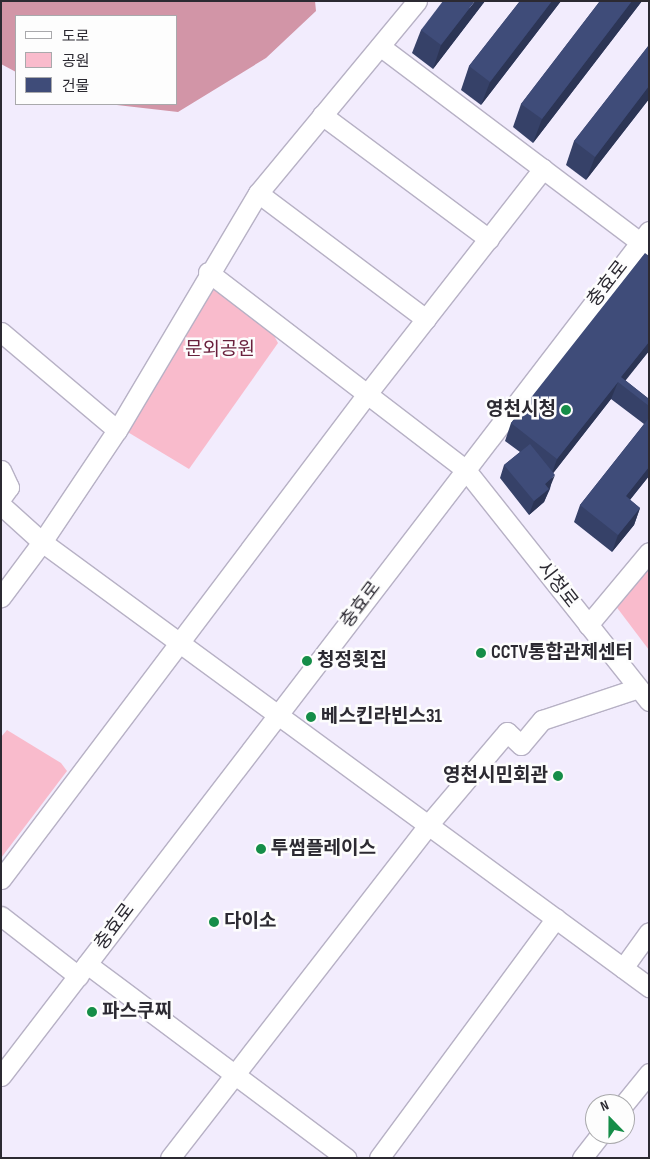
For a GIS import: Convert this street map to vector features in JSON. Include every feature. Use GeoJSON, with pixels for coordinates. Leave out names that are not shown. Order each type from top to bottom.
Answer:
{"type":"FeatureCollection","features":[{"type":"Feature","properties":{"kind":"street"},"geometry":{"type":"LineString","coordinates":[[1,597],[42,542],[117,430],[208,272],[258,194],[417,1]]}},
{"type":"Feature","properties":{"kind":"street"},"geometry":{"type":"LineString","coordinates":[[380,46],[543,169],[646,241]]}},
{"type":"Feature","properties":{"kind":"street"},"geometry":{"type":"LineString","coordinates":[[322,116],[489,239]]}},
{"type":"Feature","properties":{"kind":"street"},"geometry":{"type":"LineString","coordinates":[[1,879],[367,394],[543,169]]}},
{"type":"Feature","properties":{"kind":"street"},"geometry":{"type":"LineString","coordinates":[[258,194],[426,319]]}},
{"type":"Feature","properties":{"kind":"street","name":"충효로"},"geometry":{"type":"LineString","coordinates":[[3,1069],[83,970],[465,469],[646,241]]}},
{"type":"Feature","properties":{"kind":"street","name":"시청로"},"geometry":{"type":"LineString","coordinates":[[208,272],[465,469],[644,694]]}},
{"type":"Feature","properties":{"kind":"street"},"geometry":{"type":"LineString","coordinates":[[1,332],[117,430]]}},
{"type":"Feature","properties":{"kind":"street"},"geometry":{"type":"LineString","coordinates":[[1,470],[9,487],[1,498]]}},
{"type":"Feature","properties":{"kind":"street"},"geometry":{"type":"LineString","coordinates":[[1,505],[42,542],[180,641],[277,715],[649,987]]}},
{"type":"Feature","properties":{"kind":"street"},"geometry":{"type":"LineString","coordinates":[[588,625],[649,552]]}},
{"type":"Feature","properties":{"kind":"street"},"geometry":{"type":"LineString","coordinates":[[170,1158],[428,825],[506,732],[521,745],[542,720],[644,694]]}},
{"type":"Feature","properties":{"kind":"street"},"geometry":{"type":"LineString","coordinates":[[1,916],[235,1074],[346,1158]]}},
{"type":"Feature","properties":{"kind":"street"},"geometry":{"type":"LineString","coordinates":[[379,1158],[556,918]]}},
{"type":"Feature","properties":{"kind":"street"},"geometry":{"type":"LineString","coordinates":[[623,968],[649,932]]}},
{"type":"Feature","properties":{"kind":"street"},"geometry":{"type":"LineString","coordinates":[[632,1094],[649,1073]]}},
{"type":"Feature","properties":{"kind":"street"},"geometry":{"type":"LineString","coordinates":[[582,1158],[593,1144]]}},
{"type":"Feature","properties":{"kind":"green space","name":"문외공원"},"geometry":{"type":"Polygon","coordinates":[[[208,282],[272,332],[278,343],[189,469],[121,428],[208,282]]]}},
{"type":"Feature","properties":{"kind":"green space"},"geometry":{"type":"Polygon","coordinates":[[[649,563],[649,650],[615,605],[649,563]]]}},
{"type":"Feature","properties":{"kind":"green space"},"geometry":{"type":"Polygon","coordinates":[[[7,730],[61,763],[67,771],[1,858],[1,737],[7,730]]]}},
{"type":"Feature","properties":{"kind":"shaded area"},"geometry":{"type":"Polygon","coordinates":[[[1,1],[315,1],[316,11],[266,58],[178,112],[117,105],[178,105],[178,15],[15,15],[15,71],[1,64],[1,1]]]}},
{"type":"Feature","properties":{"kind":"building"},"geometry":{"type":"Polygon","coordinates":[[[443,1],[475,1],[441,45],[421,30],[443,1]]]}},
{"type":"Feature","properties":{"kind":"building"},"geometry":{"type":"Polygon","coordinates":[[[520,1],[552,1],[490,82],[469,66],[520,1]]]}},
{"type":"Feature","properties":{"kind":"building"},"geometry":{"type":"Polygon","coordinates":[[[600,1],[632,1],[542,119],[521,104],[600,1]]]}},
{"type":"Feature","properties":{"kind":"building"},"geometry":{"type":"Polygon","coordinates":[[[649,45],[649,86],[595,157],[574,141],[649,45]]]}},
{"type":"Feature","properties":{"kind":"building","name":"영천시청"},"geometry":{"type":"Polygon","coordinates":[[[645,253],[649,256],[649,342],[621,377],[649,399],[649,406],[618,382],[557,459],[511,423],[645,253]]]}},
{"type":"Feature","properties":{"kind":"building"},"geometry":{"type":"Polygon","coordinates":[[[649,418],[649,467],[626,496],[640,508],[618,535],[580,505],[649,418]]]}},
{"type":"Feature","properties":{"kind":"building"},"geometry":{"type":"Polygon","coordinates":[[[530,444],[555,475],[545,484],[549,489],[534,501],[504,465],[530,444]]]}},
{"type":"Feature","properties":{"kind":"place","name":"영천시청"},"geometry":{"type":"Point","coordinates":[566,410]}},
{"type":"Feature","properties":{"kind":"place","name":"CCTV통합관제센터"},"geometry":{"type":"Point","coordinates":[481,653]}},
{"type":"Feature","properties":{"kind":"place","name":"청정횟집"},"geometry":{"type":"Point","coordinates":[307,661]}},
{"type":"Feature","properties":{"kind":"place","name":"베스킨라빈스31"},"geometry":{"type":"Point","coordinates":[311,717]}},
{"type":"Feature","properties":{"kind":"place","name":"영천시민회관"},"geometry":{"type":"Point","coordinates":[558,776]}},
{"type":"Feature","properties":{"kind":"place","name":"투썸플레이스"},"geometry":{"type":"Point","coordinates":[261,849]}},
{"type":"Feature","properties":{"kind":"place","name":"다이소"},"geometry":{"type":"Point","coordinates":[214,922]}},
{"type":"Feature","properties":{"kind":"place","name":"파스쿠찌"},"geometry":{"type":"Point","coordinates":[92,1012]}}]}
